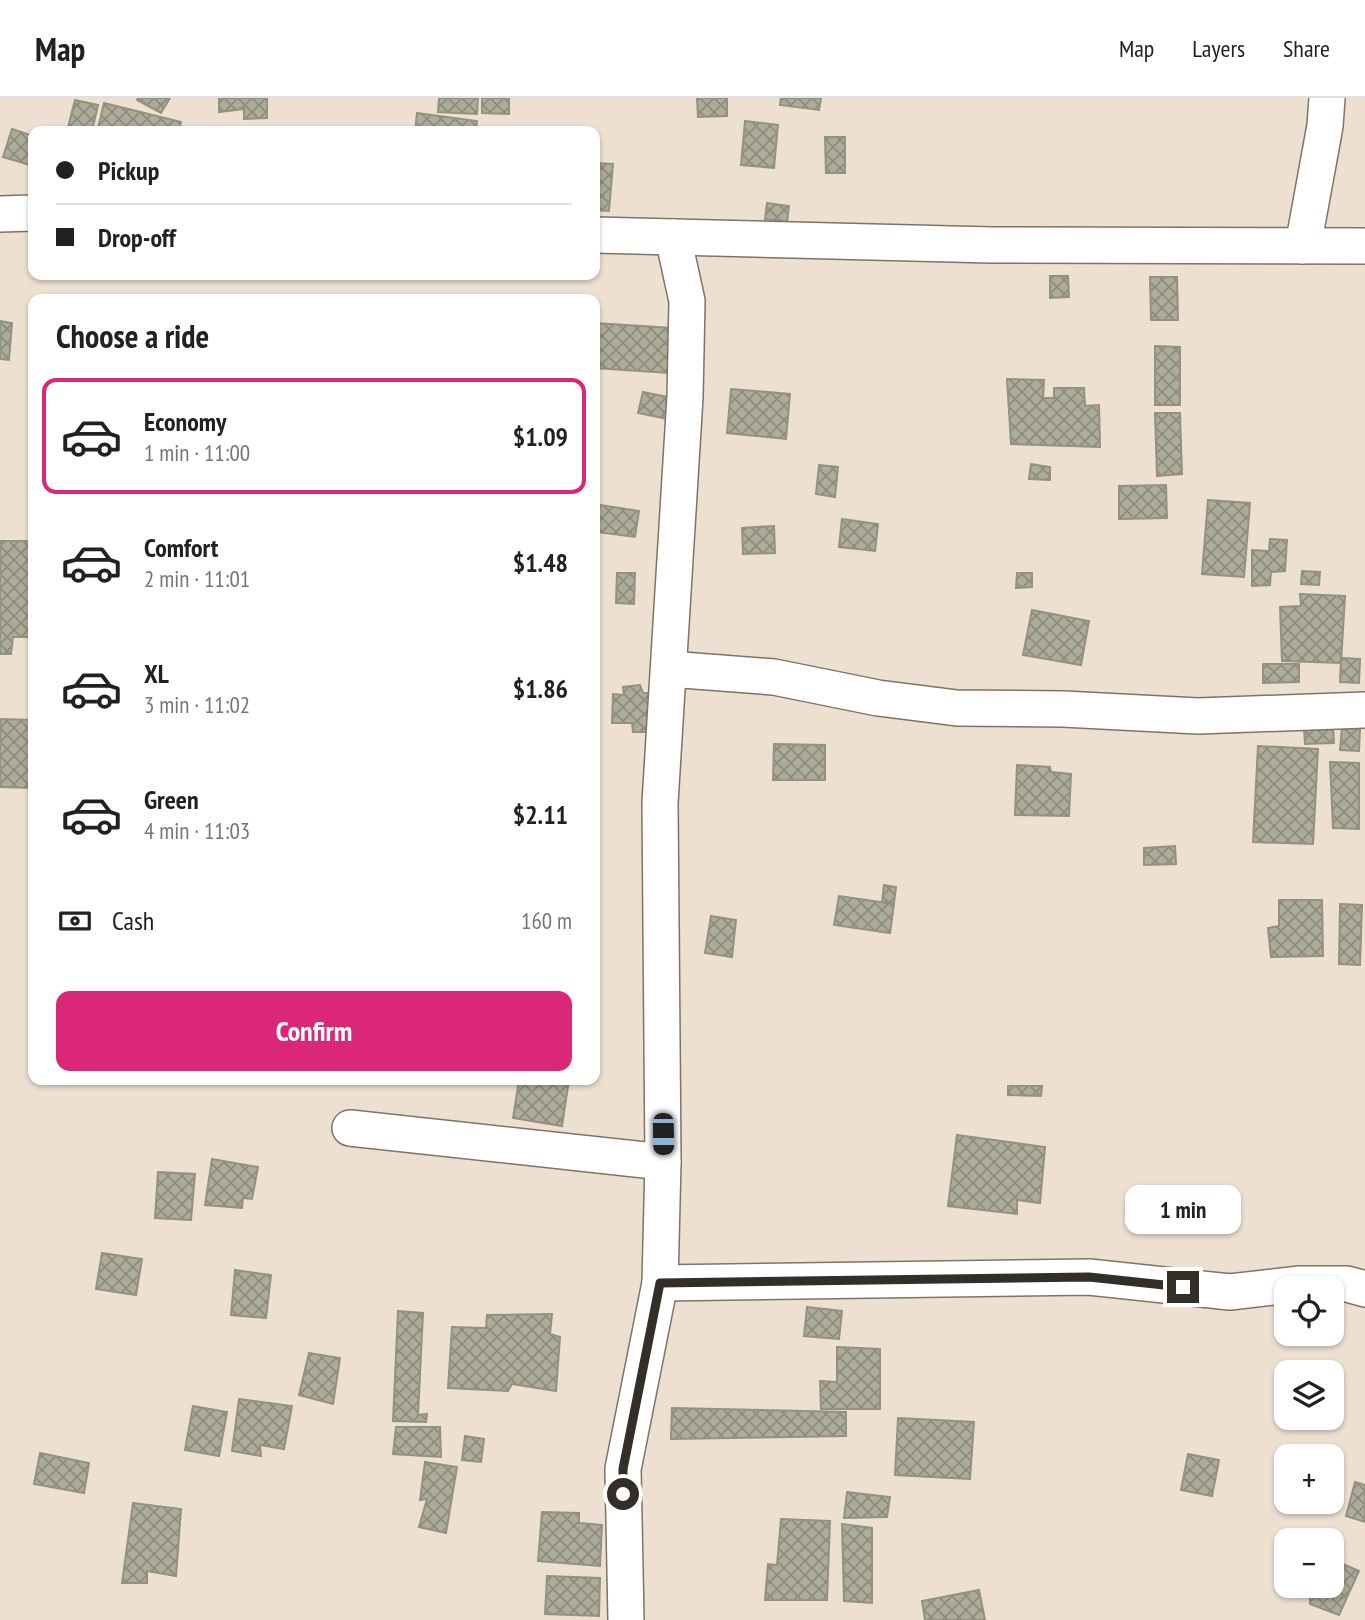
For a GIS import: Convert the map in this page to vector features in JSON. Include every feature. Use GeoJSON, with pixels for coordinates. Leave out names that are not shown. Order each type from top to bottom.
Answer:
{"type":"FeatureCollection","features":[{"type":"Feature","properties":{"kind":"street"},"geometry":{"type":"LineString","coordinates":[[1303,246],[1325,126],[1327,98]]}},
{"type":"Feature","properties":{"kind":"street"},"geometry":{"type":"LineString","coordinates":[[0,214],[28,213]]}},
{"type":"Feature","properties":{"kind":"street"},"geometry":{"type":"LineString","coordinates":[[600,234],[992,245],[1365,246]]}},
{"type":"Feature","properties":{"kind":"street"},"geometry":{"type":"LineString","coordinates":[[626,1620],[623,1469],[660,1283],[663,1162],[660,803],[685,397],[687,301],[673,237]]}},
{"type":"Feature","properties":{"kind":"street"},"geometry":{"type":"LineString","coordinates":[[668,669],[774,677],[878,698],[957,708],[1063,709],[1198,716],[1365,710]]}},
{"type":"Feature","properties":{"kind":"street"},"geometry":{"type":"LineString","coordinates":[[350,1128],[663,1162]]}},
{"type":"Feature","properties":{"kind":"street"},"geometry":{"type":"LineString","coordinates":[[660,1283],[1089,1277],[1230,1292],[1300,1284],[1347,1284],[1365,1289]]}},
{"type":"Feature","properties":{"kind":"building"},"geometry":{"type":"Polygon","coordinates":[[[170,98],[161,113],[137,100],[170,98]]]}},
{"type":"Feature","properties":{"kind":"building"},"geometry":{"type":"Polygon","coordinates":[[[219,98],[267,98],[267,118],[244,119],[244,109],[219,112],[219,98]]]}},
{"type":"Feature","properties":{"kind":"building"},"geometry":{"type":"Polygon","coordinates":[[[439,98],[478,98],[477,114],[438,112],[439,98]]]}},
{"type":"Feature","properties":{"kind":"building"},"geometry":{"type":"Polygon","coordinates":[[[482,98],[509,98],[509,114],[482,113],[482,98]]]}},
{"type":"Feature","properties":{"kind":"building"},"geometry":{"type":"Polygon","coordinates":[[[697,98],[727,98],[727,116],[698,117],[697,98]]]}},
{"type":"Feature","properties":{"kind":"building"},"geometry":{"type":"Polygon","coordinates":[[[781,98],[821,98],[819,110],[780,105],[781,98]]]}},
{"type":"Feature","properties":{"kind":"building"},"geometry":{"type":"Polygon","coordinates":[[[75,100],[98,105],[93,126],[68,126],[75,100]]]}},
{"type":"Feature","properties":{"kind":"building"},"geometry":{"type":"Polygon","coordinates":[[[104,103],[181,122],[180,126],[98,126],[104,103]]]}},
{"type":"Feature","properties":{"kind":"building"},"geometry":{"type":"Polygon","coordinates":[[[417,113],[477,121],[476,126],[416,126],[417,113]]]}},
{"type":"Feature","properties":{"kind":"building"},"geometry":{"type":"Polygon","coordinates":[[[745,121],[778,125],[774,168],[741,165],[745,121]]]}},
{"type":"Feature","properties":{"kind":"building"},"geometry":{"type":"Polygon","coordinates":[[[12,129],[28,134],[28,164],[3,157],[12,129]]]}},
{"type":"Feature","properties":{"kind":"building"},"geometry":{"type":"Polygon","coordinates":[[[825,137],[845,137],[845,173],[826,173],[825,137]]]}},
{"type":"Feature","properties":{"kind":"building"},"geometry":{"type":"Polygon","coordinates":[[[600,163],[613,164],[609,211],[600,210],[600,163]]]}},
{"type":"Feature","properties":{"kind":"building"},"geometry":{"type":"Polygon","coordinates":[[[767,203],[789,206],[787,222],[765,219],[767,203]]]}},
{"type":"Feature","properties":{"kind":"building"},"geometry":{"type":"Polygon","coordinates":[[[1050,276],[1068,276],[1069,297],[1050,298],[1050,276]]]}},
{"type":"Feature","properties":{"kind":"building"},"geometry":{"type":"Polygon","coordinates":[[[1150,277],[1177,277],[1178,320],[1151,320],[1150,277]]]}},
{"type":"Feature","properties":{"kind":"building"},"geometry":{"type":"Polygon","coordinates":[[[0,321],[12,323],[9,360],[0,359],[0,321]]]}},
{"type":"Feature","properties":{"kind":"building"},"geometry":{"type":"Polygon","coordinates":[[[600,323],[672,328],[669,373],[600,368],[600,323]]]}},
{"type":"Feature","properties":{"kind":"building"},"geometry":{"type":"Polygon","coordinates":[[[1155,346],[1180,347],[1180,405],[1155,405],[1155,346]]]}},
{"type":"Feature","properties":{"kind":"building"},"geometry":{"type":"Polygon","coordinates":[[[1007,379],[1044,380],[1043,398],[1054,398],[1054,388],[1084,388],[1085,406],[1099,405],[1100,447],[1011,444],[1007,379]]]}},
{"type":"Feature","properties":{"kind":"building"},"geometry":{"type":"Polygon","coordinates":[[[731,389],[790,394],[786,439],[727,433],[731,389]]]}},
{"type":"Feature","properties":{"kind":"building"},"geometry":{"type":"Polygon","coordinates":[[[643,392],[673,398],[668,419],[638,413],[643,392]]]}},
{"type":"Feature","properties":{"kind":"building"},"geometry":{"type":"Polygon","coordinates":[[[1155,413],[1180,413],[1182,474],[1157,476],[1155,413]]]}},
{"type":"Feature","properties":{"kind":"building"},"geometry":{"type":"Polygon","coordinates":[[[1031,464],[1050,467],[1050,480],[1029,479],[1031,464]]]}},
{"type":"Feature","properties":{"kind":"building"},"geometry":{"type":"Polygon","coordinates":[[[819,465],[838,467],[835,497],[816,494],[819,465]]]}},
{"type":"Feature","properties":{"kind":"building"},"geometry":{"type":"Polygon","coordinates":[[[1166,485],[1167,518],[1119,519],[1119,486],[1166,485]]]}},
{"type":"Feature","properties":{"kind":"building"},"geometry":{"type":"Polygon","coordinates":[[[1208,500],[1250,503],[1244,577],[1202,574],[1208,500]]]}},
{"type":"Feature","properties":{"kind":"building"},"geometry":{"type":"Polygon","coordinates":[[[600,505],[639,511],[635,537],[600,533],[600,505]]]}},
{"type":"Feature","properties":{"kind":"building"},"geometry":{"type":"Polygon","coordinates":[[[842,519],[878,524],[875,551],[839,547],[842,519]]]}},
{"type":"Feature","properties":{"kind":"building"},"geometry":{"type":"Polygon","coordinates":[[[774,526],[775,553],[743,554],[742,528],[774,526]]]}},
{"type":"Feature","properties":{"kind":"building"},"geometry":{"type":"Polygon","coordinates":[[[1270,539],[1287,540],[1285,571],[1271,572],[1270,585],[1252,586],[1252,550],[1269,551],[1270,539]]]}},
{"type":"Feature","properties":{"kind":"building"},"geometry":{"type":"Polygon","coordinates":[[[0,541],[28,541],[28,637],[13,637],[11,654],[0,654],[0,541]]]}},
{"type":"Feature","properties":{"kind":"building"},"geometry":{"type":"Polygon","coordinates":[[[1302,571],[1320,572],[1319,585],[1301,584],[1302,571]]]}},
{"type":"Feature","properties":{"kind":"building"},"geometry":{"type":"Polygon","coordinates":[[[617,573],[635,573],[634,604],[616,603],[617,573]]]}},
{"type":"Feature","properties":{"kind":"building"},"geometry":{"type":"Polygon","coordinates":[[[1017,573],[1032,573],[1032,587],[1016,588],[1017,573]]]}},
{"type":"Feature","properties":{"kind":"building"},"geometry":{"type":"Polygon","coordinates":[[[1300,594],[1345,596],[1341,663],[1282,661],[1280,607],[1301,606],[1300,594]]]}},
{"type":"Feature","properties":{"kind":"building"},"geometry":{"type":"Polygon","coordinates":[[[1032,610],[1089,621],[1081,665],[1023,655],[1032,610]]]}},
{"type":"Feature","properties":{"kind":"building"},"geometry":{"type":"Polygon","coordinates":[[[1341,658],[1360,659],[1359,683],[1340,682],[1341,658]]]}},
{"type":"Feature","properties":{"kind":"building"},"geometry":{"type":"Polygon","coordinates":[[[1263,664],[1299,664],[1299,682],[1263,683],[1263,664]]]}},
{"type":"Feature","properties":{"kind":"building"},"geometry":{"type":"Polygon","coordinates":[[[640,685],[643,693],[654,693],[655,732],[633,732],[632,723],[612,723],[613,694],[624,695],[623,687],[640,685]]]}},
{"type":"Feature","properties":{"kind":"building"},"geometry":{"type":"Polygon","coordinates":[[[0,719],[28,720],[28,788],[0,787],[0,719]]]}},
{"type":"Feature","properties":{"kind":"building"},"geometry":{"type":"Polygon","coordinates":[[[1333,727],[1334,743],[1305,744],[1304,728],[1333,727]]]}},
{"type":"Feature","properties":{"kind":"building"},"geometry":{"type":"Polygon","coordinates":[[[1342,727],[1360,728],[1359,751],[1340,750],[1342,727]]]}},
{"type":"Feature","properties":{"kind":"building"},"geometry":{"type":"Polygon","coordinates":[[[774,744],[825,745],[825,780],[773,780],[774,744]]]}},
{"type":"Feature","properties":{"kind":"building"},"geometry":{"type":"Polygon","coordinates":[[[1258,746],[1318,749],[1313,844],[1253,842],[1258,746]]]}},
{"type":"Feature","properties":{"kind":"building"},"geometry":{"type":"Polygon","coordinates":[[[1330,762],[1359,763],[1359,829],[1333,828],[1330,762]]]}},
{"type":"Feature","properties":{"kind":"building"},"geometry":{"type":"Polygon","coordinates":[[[1017,765],[1050,767],[1051,772],[1071,774],[1069,816],[1015,815],[1017,765]]]}},
{"type":"Feature","properties":{"kind":"building"},"geometry":{"type":"Polygon","coordinates":[[[1175,846],[1176,864],[1144,865],[1144,848],[1175,846]]]}},
{"type":"Feature","properties":{"kind":"building"},"geometry":{"type":"Polygon","coordinates":[[[884,885],[896,887],[894,903],[882,902],[884,885]]]}},
{"type":"Feature","properties":{"kind":"building"},"geometry":{"type":"Polygon","coordinates":[[[839,896],[894,904],[890,933],[834,925],[839,896]]]}},
{"type":"Feature","properties":{"kind":"building"},"geometry":{"type":"Polygon","coordinates":[[[1279,900],[1322,900],[1323,956],[1271,957],[1268,928],[1279,926],[1279,900]]]}},
{"type":"Feature","properties":{"kind":"building"},"geometry":{"type":"Polygon","coordinates":[[[1340,904],[1362,905],[1360,965],[1339,964],[1340,904]]]}},
{"type":"Feature","properties":{"kind":"building"},"geometry":{"type":"Polygon","coordinates":[[[711,916],[736,920],[732,957],[705,953],[711,916]]]}},
{"type":"Feature","properties":{"kind":"building"},"geometry":{"type":"Polygon","coordinates":[[[518,1085],[568,1085],[562,1126],[513,1118],[518,1085]]]}},
{"type":"Feature","properties":{"kind":"building"},"geometry":{"type":"Polygon","coordinates":[[[1008,1086],[1042,1086],[1041,1096],[1008,1095],[1008,1086]]]}},
{"type":"Feature","properties":{"kind":"building"},"geometry":{"type":"Polygon","coordinates":[[[957,1135],[1045,1147],[1040,1203],[1017,1200],[1017,1214],[948,1206],[957,1135]]]}},
{"type":"Feature","properties":{"kind":"building"},"geometry":{"type":"Polygon","coordinates":[[[212,1159],[258,1167],[252,1199],[243,1198],[242,1208],[205,1205],[212,1159]]]}},
{"type":"Feature","properties":{"kind":"building"},"geometry":{"type":"Polygon","coordinates":[[[158,1172],[195,1174],[191,1220],[155,1218],[158,1172]]]}},
{"type":"Feature","properties":{"kind":"building"},"geometry":{"type":"Polygon","coordinates":[[[102,1253],[142,1259],[136,1295],[96,1289],[102,1253]]]}},
{"type":"Feature","properties":{"kind":"building"},"geometry":{"type":"Polygon","coordinates":[[[235,1270],[271,1275],[266,1318],[231,1315],[235,1270]]]}},
{"type":"Feature","properties":{"kind":"building"},"geometry":{"type":"Polygon","coordinates":[[[807,1307],[842,1311],[839,1339],[804,1336],[807,1307]]]}},
{"type":"Feature","properties":{"kind":"building"},"geometry":{"type":"Polygon","coordinates":[[[398,1311],[423,1313],[418,1415],[427,1414],[426,1422],[393,1421],[398,1311]]]}},
{"type":"Feature","properties":{"kind":"building"},"geometry":{"type":"Polygon","coordinates":[[[552,1314],[550,1334],[560,1337],[556,1391],[512,1384],[508,1391],[448,1388],[452,1327],[486,1328],[487,1315],[552,1314]]]}},
{"type":"Feature","properties":{"kind":"building"},"geometry":{"type":"Polygon","coordinates":[[[837,1347],[880,1349],[880,1409],[821,1409],[820,1381],[837,1382],[837,1347]]]}},
{"type":"Feature","properties":{"kind":"building"},"geometry":{"type":"Polygon","coordinates":[[[309,1353],[340,1358],[333,1404],[299,1395],[309,1353]]]}},
{"type":"Feature","properties":{"kind":"building"},"geometry":{"type":"Polygon","coordinates":[[[239,1399],[292,1406],[284,1449],[260,1445],[261,1456],[232,1451],[239,1399]]]}},
{"type":"Feature","properties":{"kind":"building"},"geometry":{"type":"Polygon","coordinates":[[[193,1406],[227,1412],[219,1456],[185,1450],[193,1406]]]}},
{"type":"Feature","properties":{"kind":"building"},"geometry":{"type":"Polygon","coordinates":[[[672,1408],[846,1412],[846,1436],[671,1439],[672,1408]]]}},
{"type":"Feature","properties":{"kind":"building"},"geometry":{"type":"Polygon","coordinates":[[[898,1418],[974,1422],[970,1479],[895,1475],[898,1418]]]}},
{"type":"Feature","properties":{"kind":"building"},"geometry":{"type":"Polygon","coordinates":[[[396,1427],[440,1427],[441,1457],[393,1454],[396,1427]]]}},
{"type":"Feature","properties":{"kind":"building"},"geometry":{"type":"Polygon","coordinates":[[[465,1436],[484,1439],[481,1462],[462,1460],[465,1436]]]}},
{"type":"Feature","properties":{"kind":"building"},"geometry":{"type":"Polygon","coordinates":[[[40,1453],[89,1463],[84,1493],[34,1484],[40,1453]]]}},
{"type":"Feature","properties":{"kind":"building"},"geometry":{"type":"Polygon","coordinates":[[[1188,1454],[1219,1460],[1212,1496],[1181,1490],[1188,1454]]]}},
{"type":"Feature","properties":{"kind":"building"},"geometry":{"type":"Polygon","coordinates":[[[425,1462],[457,1467],[446,1533],[419,1527],[427,1499],[420,1500],[425,1462]]]}},
{"type":"Feature","properties":{"kind":"building"},"geometry":{"type":"Polygon","coordinates":[[[1355,1482],[1365,1485],[1365,1522],[1346,1516],[1355,1482]]]}},
{"type":"Feature","properties":{"kind":"building"},"geometry":{"type":"Polygon","coordinates":[[[847,1492],[890,1497],[887,1517],[844,1518],[847,1492]]]}},
{"type":"Feature","properties":{"kind":"building"},"geometry":{"type":"Polygon","coordinates":[[[133,1503],[181,1509],[176,1576],[147,1571],[147,1583],[122,1583],[133,1503]]]}},
{"type":"Feature","properties":{"kind":"building"},"geometry":{"type":"Polygon","coordinates":[[[542,1512],[579,1513],[579,1523],[602,1525],[600,1566],[538,1561],[542,1512]]]}},
{"type":"Feature","properties":{"kind":"building"},"geometry":{"type":"Polygon","coordinates":[[[781,1519],[830,1521],[827,1600],[765,1600],[768,1564],[777,1565],[781,1519]]]}},
{"type":"Feature","properties":{"kind":"building"},"geometry":{"type":"Polygon","coordinates":[[[842,1524],[872,1528],[872,1603],[844,1601],[842,1524]]]}},
{"type":"Feature","properties":{"kind":"building"},"geometry":{"type":"Polygon","coordinates":[[[1344,1564],[1359,1571],[1339,1615],[1310,1604],[1310,1598],[1344,1598],[1344,1564]]]}},
{"type":"Feature","properties":{"kind":"building"},"geometry":{"type":"Polygon","coordinates":[[[547,1576],[600,1578],[599,1616],[545,1614],[547,1576]]]}},
{"type":"Feature","properties":{"kind":"building"},"geometry":{"type":"Polygon","coordinates":[[[979,1590],[985,1620],[925,1620],[922,1601],[979,1590]]]}},
{"type":"Feature","properties":{"kind":"route"},"geometry":{"type":"LineString","coordinates":[[623,1494],[623,1469],[660,1283],[1089,1277],[1183,1287]]}}]}
